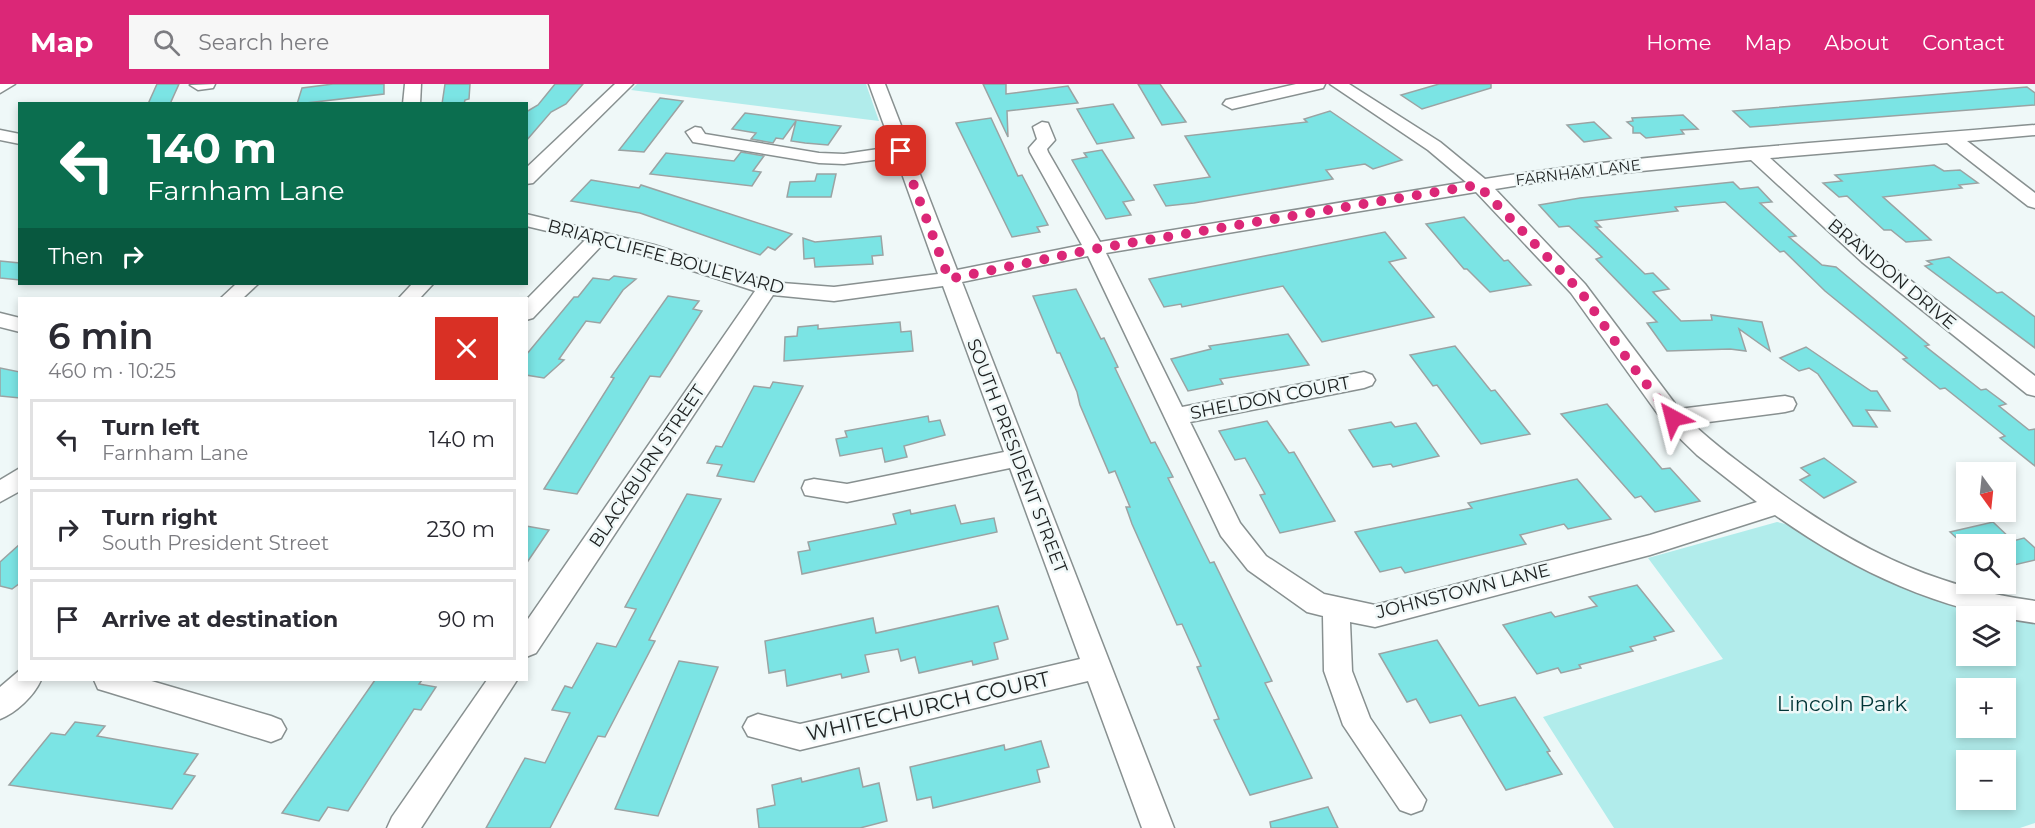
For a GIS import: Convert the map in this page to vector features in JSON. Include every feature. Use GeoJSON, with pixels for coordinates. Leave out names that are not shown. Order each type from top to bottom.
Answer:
{"type":"FeatureCollection","features":[{"type":"Feature","properties":{"kind":"street"},"geometry":{"type":"LineString","coordinates":[[0,88],[7,84]]}},
{"type":"Feature","properties":{"kind":"street"},"geometry":{"type":"LineString","coordinates":[[411,102],[413,84]]}},
{"type":"Feature","properties":{"kind":"street"},"geometry":{"type":"LineString","coordinates":[[528,177],[625,84]]}},
{"type":"Feature","properties":{"kind":"street","name":"SOUTH PRESIDENT STREET"},"geometry":{"type":"LineString","coordinates":[[877,84],[1158,828]]}},
{"type":"Feature","properties":{"kind":"street"},"geometry":{"type":"LineString","coordinates":[[1232,104],[1317,84]]}},
{"type":"Feature","properties":{"kind":"street"},"geometry":{"type":"LineString","coordinates":[[1338,84],[1426,140],[1478,185],[1581,292],[1630,363],[1673,418],[1777,505],[1864,560],[1923,587],[1990,605],[2035,612]]}},
{"type":"Feature","properties":{"kind":"street"},"geometry":{"type":"LineString","coordinates":[[0,120],[18,124]]}},
{"type":"Feature","properties":{"kind":"street","name":"JOHNSTOWN LANE"},"geometry":{"type":"LineString","coordinates":[[1042,127],[1046,140],[1038,148],[1039,152],[1094,249],[1230,529],[1257,563],[1317,604],[1375,616],[1650,545],[1777,505]]}},
{"type":"Feature","properties":{"kind":"street","name":"FARNHAM LANE"},"geometry":{"type":"LineString","coordinates":[[949,279],[1094,249],[1478,185],[1617,166],[2035,130]]}},
{"type":"Feature","properties":{"kind":"street"},"geometry":{"type":"LineString","coordinates":[[695,132],[699,138],[819,158],[844,159],[901,151]]}},
{"type":"Feature","properties":{"kind":"street"},"geometry":{"type":"LineString","coordinates":[[0,135],[18,139]]}},
{"type":"Feature","properties":{"kind":"street"},"geometry":{"type":"LineString","coordinates":[[1950,137],[2035,202]]}},
{"type":"Feature","properties":{"kind":"street","name":"BRANDON DRIVE"},"geometry":{"type":"LineString","coordinates":[[1755,154],[1869,258],[2035,388]]}},
{"type":"Feature","properties":{"kind":"street","name":"BRIARCLIFFE BOULEVARD"},"geometry":{"type":"LineString","coordinates":[[528,220],[647,249],[767,288],[834,294],[888,289],[949,279]]}},
{"type":"Feature","properties":{"kind":"street"},"geometry":{"type":"LineString","coordinates":[[528,311],[599,237]]}},
{"type":"Feature","properties":{"kind":"street"},"geometry":{"type":"LineString","coordinates":[[232,297],[247,285]]}},
{"type":"Feature","properties":{"kind":"street"},"geometry":{"type":"LineString","coordinates":[[410,297],[422,285]]}},
{"type":"Feature","properties":{"kind":"street","name":"BLACKBURN STREET"},"geometry":{"type":"LineString","coordinates":[[528,642],[767,288]]}},
{"type":"Feature","properties":{"kind":"street"},"geometry":{"type":"LineString","coordinates":[[0,321],[18,325]]}},
{"type":"Feature","properties":{"kind":"street","name":"SHELDON COURT"},"geometry":{"type":"LineString","coordinates":[[1175,417],[1364,380]]}},
{"type":"Feature","properties":{"kind":"street"},"geometry":{"type":"LineString","coordinates":[[1673,418],[1785,404]]}},
{"type":"Feature","properties":{"kind":"street"},"geometry":{"type":"LineString","coordinates":[[814,488],[847,493],[1020,458]]}},
{"type":"Feature","properties":{"kind":"street"},"geometry":{"type":"LineString","coordinates":[[0,493],[18,479]]}},
{"type":"Feature","properties":{"kind":"street"},"geometry":{"type":"LineString","coordinates":[[1336,608],[1338,671],[1358,725],[1411,800]]}},
{"type":"Feature","properties":{"kind":"street","name":"WHITECHURCH COURT"},"geometry":{"type":"LineString","coordinates":[[758,727],[800,737],[1098,667]]}},
{"type":"Feature","properties":{"kind":"street"},"geometry":{"type":"LineString","coordinates":[[0,706],[26,681]]}},
{"type":"Feature","properties":{"kind":"street"},"geometry":{"type":"LineString","coordinates":[[111,681],[271,729]]}},
{"type":"Feature","properties":{"kind":"street"},"geometry":{"type":"LineString","coordinates":[[403,828],[502,681]]}},
{"type":"Feature","properties":{"kind":"green space"},"geometry":{"type":"Polygon","coordinates":[[[637,84],[866,84],[879,121],[631,90],[637,84]]]}},
{"type":"Feature","properties":{"kind":"green space","name":"Lincoln Park"},"geometry":{"type":"Polygon","coordinates":[[[1777,522],[1797,528],[1836,554],[1882,577],[1963,606],[1956,606],[1956,666],[2016,666],[2016,620],[2035,623],[2035,823],[2020,828],[1614,828],[1543,717],[1723,659],[1648,558],[1777,522]]]}},
{"type":"Feature","properties":{"kind":"building"},"geometry":{"type":"Polygon","coordinates":[[[157,84],[179,84],[171,102],[149,102],[157,84]]]}},
{"type":"Feature","properties":{"kind":"building"},"geometry":{"type":"Polygon","coordinates":[[[333,84],[384,84],[384,94],[298,102],[302,88],[333,84]]]}},
{"type":"Feature","properties":{"kind":"building"},"geometry":{"type":"Polygon","coordinates":[[[445,84],[470,84],[469,99],[464,102],[442,102],[445,84]]]}},
{"type":"Feature","properties":{"kind":"building"},"geometry":{"type":"Polygon","coordinates":[[[555,84],[583,84],[566,104],[551,112],[528,139],[528,111],[538,105],[555,84]]]}},
{"type":"Feature","properties":{"kind":"building"},"geometry":{"type":"Polygon","coordinates":[[[983,84],[1006,84],[1006,94],[1068,86],[1078,103],[1007,111],[1008,137],[983,84]]]}},
{"type":"Feature","properties":{"kind":"building"},"geometry":{"type":"Polygon","coordinates":[[[1138,84],[1160,84],[1186,122],[1162,125],[1138,84]]]}},
{"type":"Feature","properties":{"kind":"building"},"geometry":{"type":"Polygon","coordinates":[[[1439,84],[1491,84],[1491,88],[1422,109],[1401,95],[1439,84]]]}},
{"type":"Feature","properties":{"kind":"building"},"geometry":{"type":"Polygon","coordinates":[[[2027,87],[2035,93],[2035,105],[1750,127],[1733,111],[2027,87]]]}},
{"type":"Feature","properties":{"kind":"building"},"geometry":{"type":"Polygon","coordinates":[[[660,98],[683,101],[644,152],[619,150],[660,98]]]}},
{"type":"Feature","properties":{"kind":"building"},"geometry":{"type":"Polygon","coordinates":[[[1113,104],[1134,138],[1097,144],[1077,109],[1113,104]]]}},
{"type":"Feature","properties":{"kind":"building"},"geometry":{"type":"Polygon","coordinates":[[[1330,111],[1402,160],[1373,169],[1365,164],[1326,170],[1333,179],[1166,206],[1154,185],[1210,177],[1185,136],[1307,122],[1304,119],[1330,111]]]}},
{"type":"Feature","properties":{"kind":"building"},"geometry":{"type":"Polygon","coordinates":[[[745,113],[841,126],[828,145],[805,143],[791,141],[796,121],[783,139],[776,138],[773,143],[751,139],[756,133],[732,129],[745,113]]]}},
{"type":"Feature","properties":{"kind":"building"},"geometry":{"type":"Polygon","coordinates":[[[1683,115],[1698,129],[1681,130],[1684,134],[1646,138],[1640,133],[1633,133],[1633,127],[1627,122],[1633,121],[1632,118],[1683,115]]]}},
{"type":"Feature","properties":{"kind":"building"},"geometry":{"type":"Polygon","coordinates":[[[991,118],[1018,176],[1022,175],[1048,225],[1037,227],[1040,232],[1012,237],[956,123],[991,118]]]}},
{"type":"Feature","properties":{"kind":"building"},"geometry":{"type":"Polygon","coordinates":[[[1594,122],[1611,138],[1584,142],[1567,125],[1594,122]]]}},
{"type":"Feature","properties":{"kind":"building"},"geometry":{"type":"Polygon","coordinates":[[[1102,150],[1134,200],[1123,202],[1131,215],[1106,219],[1072,160],[1087,157],[1084,153],[1102,150]]]}},
{"type":"Feature","properties":{"kind":"building"},"geometry":{"type":"Polygon","coordinates":[[[741,152],[764,156],[753,171],[761,172],[752,186],[650,174],[666,153],[734,161],[741,152]]]}},
{"type":"Feature","properties":{"kind":"building"},"geometry":{"type":"Polygon","coordinates":[[[1934,165],[1944,171],[1960,170],[1978,183],[1959,185],[1962,188],[1883,197],[1931,240],[1906,242],[1891,230],[1884,230],[1847,196],[1839,197],[1823,183],[1842,181],[1835,175],[1934,165]]]}},
{"type":"Feature","properties":{"kind":"building"},"geometry":{"type":"Polygon","coordinates":[[[817,174],[836,174],[831,197],[787,197],[790,182],[815,181],[817,174]]]}},
{"type":"Feature","properties":{"kind":"building"},"geometry":{"type":"Polygon","coordinates":[[[591,180],[639,188],[641,185],[792,234],[775,250],[768,247],[760,255],[640,213],[571,201],[591,180]]]}},
{"type":"Feature","properties":{"kind":"building"},"geometry":{"type":"Polygon","coordinates":[[[1733,182],[1740,189],[1758,187],[1772,202],[1760,203],[1796,236],[1789,237],[1822,265],[1836,267],[1929,345],[1925,346],[1981,390],[1986,389],[2006,404],[1999,406],[2029,430],[2035,429],[2035,466],[2000,438],[2005,436],[1945,388],[1940,389],[1903,359],[1907,358],[1825,291],[1784,251],[1780,252],[1725,202],[1675,207],[1678,211],[1595,221],[1601,227],[1596,227],[1645,274],[1653,273],[1669,289],[1653,292],[1681,321],[1712,320],[1711,315],[1762,322],[1770,351],[1739,329],[1746,351],[1730,349],[1667,351],[1647,323],[1657,322],[1596,259],[1602,257],[1569,226],[1559,227],[1539,205],[1580,198],[1733,182]]]}},
{"type":"Feature","properties":{"kind":"building"},"geometry":{"type":"Polygon","coordinates":[[[1464,217],[1504,261],[1508,260],[1531,285],[1490,292],[1467,269],[1464,269],[1426,224],[1464,217]]]}},
{"type":"Feature","properties":{"kind":"building"},"geometry":{"type":"Polygon","coordinates":[[[1385,232],[1406,258],[1389,262],[1434,317],[1322,342],[1283,286],[1182,307],[1181,304],[1164,307],[1149,279],[1385,232]]]}},
{"type":"Feature","properties":{"kind":"building"},"geometry":{"type":"Polygon","coordinates":[[[881,236],[883,255],[872,256],[873,264],[815,267],[814,258],[804,259],[803,238],[815,242],[881,236]]]}},
{"type":"Feature","properties":{"kind":"building"},"geometry":{"type":"Polygon","coordinates":[[[1949,257],[1997,293],[2002,292],[2035,317],[2035,348],[1925,266],[1932,264],[1927,261],[1949,257]]]}},
{"type":"Feature","properties":{"kind":"building"},"geometry":{"type":"Polygon","coordinates":[[[0,261],[18,263],[18,280],[0,278],[0,261]]]}},
{"type":"Feature","properties":{"kind":"building"},"geometry":{"type":"Polygon","coordinates":[[[614,276],[636,279],[623,290],[600,323],[586,321],[559,359],[564,360],[544,378],[528,375],[528,353],[574,297],[578,297],[593,278],[609,280],[614,276]]]}},
{"type":"Feature","properties":{"kind":"building"},"geometry":{"type":"Polygon","coordinates":[[[1076,289],[1101,339],[1104,338],[1118,367],[1115,368],[1151,443],[1155,442],[1173,477],[1168,478],[1210,563],[1214,562],[1272,681],[1265,683],[1312,778],[1250,795],[1229,752],[1214,720],[1219,719],[1197,667],[1201,666],[1182,624],[1177,625],[1132,524],[1126,507],[1130,507],[1115,471],[1109,473],[1080,405],[1077,392],[1060,353],[1057,353],[1033,296],[1076,289]]]}},
{"type":"Feature","properties":{"kind":"building"},"geometry":{"type":"Polygon","coordinates":[[[668,296],[699,301],[693,309],[702,311],[660,377],[650,376],[577,494],[544,489],[614,378],[611,377],[668,296]]]}},
{"type":"Feature","properties":{"kind":"building"},"geometry":{"type":"Polygon","coordinates":[[[900,322],[901,332],[911,331],[913,351],[784,361],[785,337],[797,336],[798,327],[818,325],[818,329],[900,322]]]}},
{"type":"Feature","properties":{"kind":"building"},"geometry":{"type":"Polygon","coordinates":[[[1288,334],[1309,365],[1220,379],[1223,384],[1188,391],[1171,359],[1211,349],[1209,346],[1288,334]]]}},
{"type":"Feature","properties":{"kind":"building"},"geometry":{"type":"Polygon","coordinates":[[[1455,346],[1491,391],[1495,390],[1530,434],[1481,444],[1437,385],[1433,386],[1410,355],[1455,346]]]}},
{"type":"Feature","properties":{"kind":"building"},"geometry":{"type":"Polygon","coordinates":[[[1806,347],[1871,391],[1877,391],[1890,411],[1866,410],[1877,427],[1853,426],[1818,374],[1809,368],[1799,371],[1780,358],[1806,347]]]}},
{"type":"Feature","properties":{"kind":"building"},"geometry":{"type":"Polygon","coordinates":[[[0,368],[18,372],[18,398],[0,396],[0,368]]]}},
{"type":"Feature","properties":{"kind":"building"},"geometry":{"type":"Polygon","coordinates":[[[773,382],[803,386],[754,482],[717,476],[722,465],[707,463],[716,446],[722,447],[754,386],[770,388],[773,382]]]}},
{"type":"Feature","properties":{"kind":"building"},"geometry":{"type":"Polygon","coordinates":[[[1607,404],[1662,469],[1670,468],[1700,501],[1655,512],[1641,496],[1635,498],[1561,414],[1607,404]]]}},
{"type":"Feature","properties":{"kind":"building"},"geometry":{"type":"Polygon","coordinates":[[[928,416],[929,422],[940,420],[945,435],[904,446],[907,457],[885,462],[882,448],[840,456],[836,439],[847,437],[845,431],[928,416]]]}},
{"type":"Feature","properties":{"kind":"building"},"geometry":{"type":"Polygon","coordinates":[[[1267,421],[1289,453],[1294,452],[1335,521],[1280,533],[1260,495],[1265,494],[1245,458],[1235,460],[1219,431],[1267,421]]]}},
{"type":"Feature","properties":{"kind":"building"},"geometry":{"type":"Polygon","coordinates":[[[1391,422],[1395,427],[1416,423],[1439,456],[1393,467],[1391,464],[1373,467],[1349,430],[1391,422]]]}},
{"type":"Feature","properties":{"kind":"building"},"geometry":{"type":"Polygon","coordinates":[[[1824,458],[1856,482],[1824,498],[1800,480],[1810,475],[1801,468],[1824,458]]]}},
{"type":"Feature","properties":{"kind":"building"},"geometry":{"type":"Polygon","coordinates":[[[1577,479],[1611,519],[1568,529],[1564,524],[1520,535],[1526,544],[1405,573],[1401,567],[1380,572],[1355,532],[1472,508],[1468,503],[1577,479]]]}},
{"type":"Feature","properties":{"kind":"building"},"geometry":{"type":"Polygon","coordinates":[[[687,494],[721,499],[649,640],[655,641],[605,737],[598,736],[550,828],[486,828],[525,758],[545,763],[570,713],[552,710],[565,686],[572,688],[597,643],[616,647],[636,609],[625,607],[687,494]]]}},
{"type":"Feature","properties":{"kind":"building"},"geometry":{"type":"Polygon","coordinates":[[[955,505],[961,524],[994,518],[997,532],[802,574],[798,552],[810,550],[808,542],[896,524],[893,514],[910,510],[911,514],[955,505]]]}},
{"type":"Feature","properties":{"kind":"building"},"geometry":{"type":"Polygon","coordinates":[[[1993,522],[2006,534],[1956,534],[1956,538],[1950,532],[1993,522]]]}},
{"type":"Feature","properties":{"kind":"building"},"geometry":{"type":"Polygon","coordinates":[[[528,526],[549,530],[528,561],[528,526]]]}},
{"type":"Feature","properties":{"kind":"building"},"geometry":{"type":"Polygon","coordinates":[[[2024,538],[2035,548],[2035,560],[2016,565],[2016,540],[2024,538]]]}},
{"type":"Feature","properties":{"kind":"building"},"geometry":{"type":"Polygon","coordinates":[[[18,546],[18,584],[12,589],[0,586],[0,562],[18,546]]]}},
{"type":"Feature","properties":{"kind":"building"},"geometry":{"type":"Polygon","coordinates":[[[1637,585],[1674,631],[1654,637],[1656,640],[1630,647],[1633,651],[1579,665],[1581,668],[1561,673],[1558,668],[1537,674],[1503,625],[1551,612],[1555,617],[1597,606],[1589,597],[1637,585]]]}},
{"type":"Feature","properties":{"kind":"building"},"geometry":{"type":"Polygon","coordinates":[[[998,606],[1008,639],[994,643],[998,659],[973,665],[972,661],[919,673],[915,657],[901,661],[898,649],[865,655],[869,672],[842,678],[841,674],[787,686],[785,670],[769,673],[765,641],[873,618],[876,633],[998,606]]]}},
{"type":"Feature","properties":{"kind":"building"},"geometry":{"type":"Polygon","coordinates":[[[1437,640],[1479,706],[1515,697],[1562,774],[1506,790],[1461,715],[1430,723],[1416,699],[1407,702],[1379,654],[1437,640]]]}},
{"type":"Feature","properties":{"kind":"building"},"geometry":{"type":"Polygon","coordinates":[[[679,661],[718,667],[658,816],[615,809],[679,661]]]}},
{"type":"Feature","properties":{"kind":"building"},"geometry":{"type":"Polygon","coordinates":[[[374,681],[421,681],[419,684],[436,687],[421,710],[414,709],[348,811],[328,807],[319,821],[282,813],[374,681]]]}},
{"type":"Feature","properties":{"kind":"building"},"geometry":{"type":"Polygon","coordinates":[[[75,722],[105,726],[97,736],[198,754],[184,774],[195,776],[172,809],[9,785],[51,733],[65,735],[75,722]]]}},
{"type":"Feature","properties":{"kind":"building"},"geometry":{"type":"Polygon","coordinates":[[[1041,741],[1049,767],[1037,770],[1040,782],[933,808],[931,797],[917,800],[910,767],[1004,745],[1005,750],[1041,741]]]}},
{"type":"Feature","properties":{"kind":"building"},"geometry":{"type":"Polygon","coordinates":[[[859,768],[863,787],[879,783],[887,821],[860,828],[759,828],[757,809],[775,805],[772,785],[801,778],[802,782],[859,768]]]}},
{"type":"Feature","properties":{"kind":"building"},"geometry":{"type":"Polygon","coordinates":[[[1328,807],[1338,828],[1271,828],[1270,822],[1328,807]]]}},
{"type":"Feature","properties":{"kind":"route"},"geometry":{"type":"LineString","coordinates":[[901,151],[949,279],[1094,249],[1478,185],[1581,292],[1630,363],[1673,418]]}}]}
